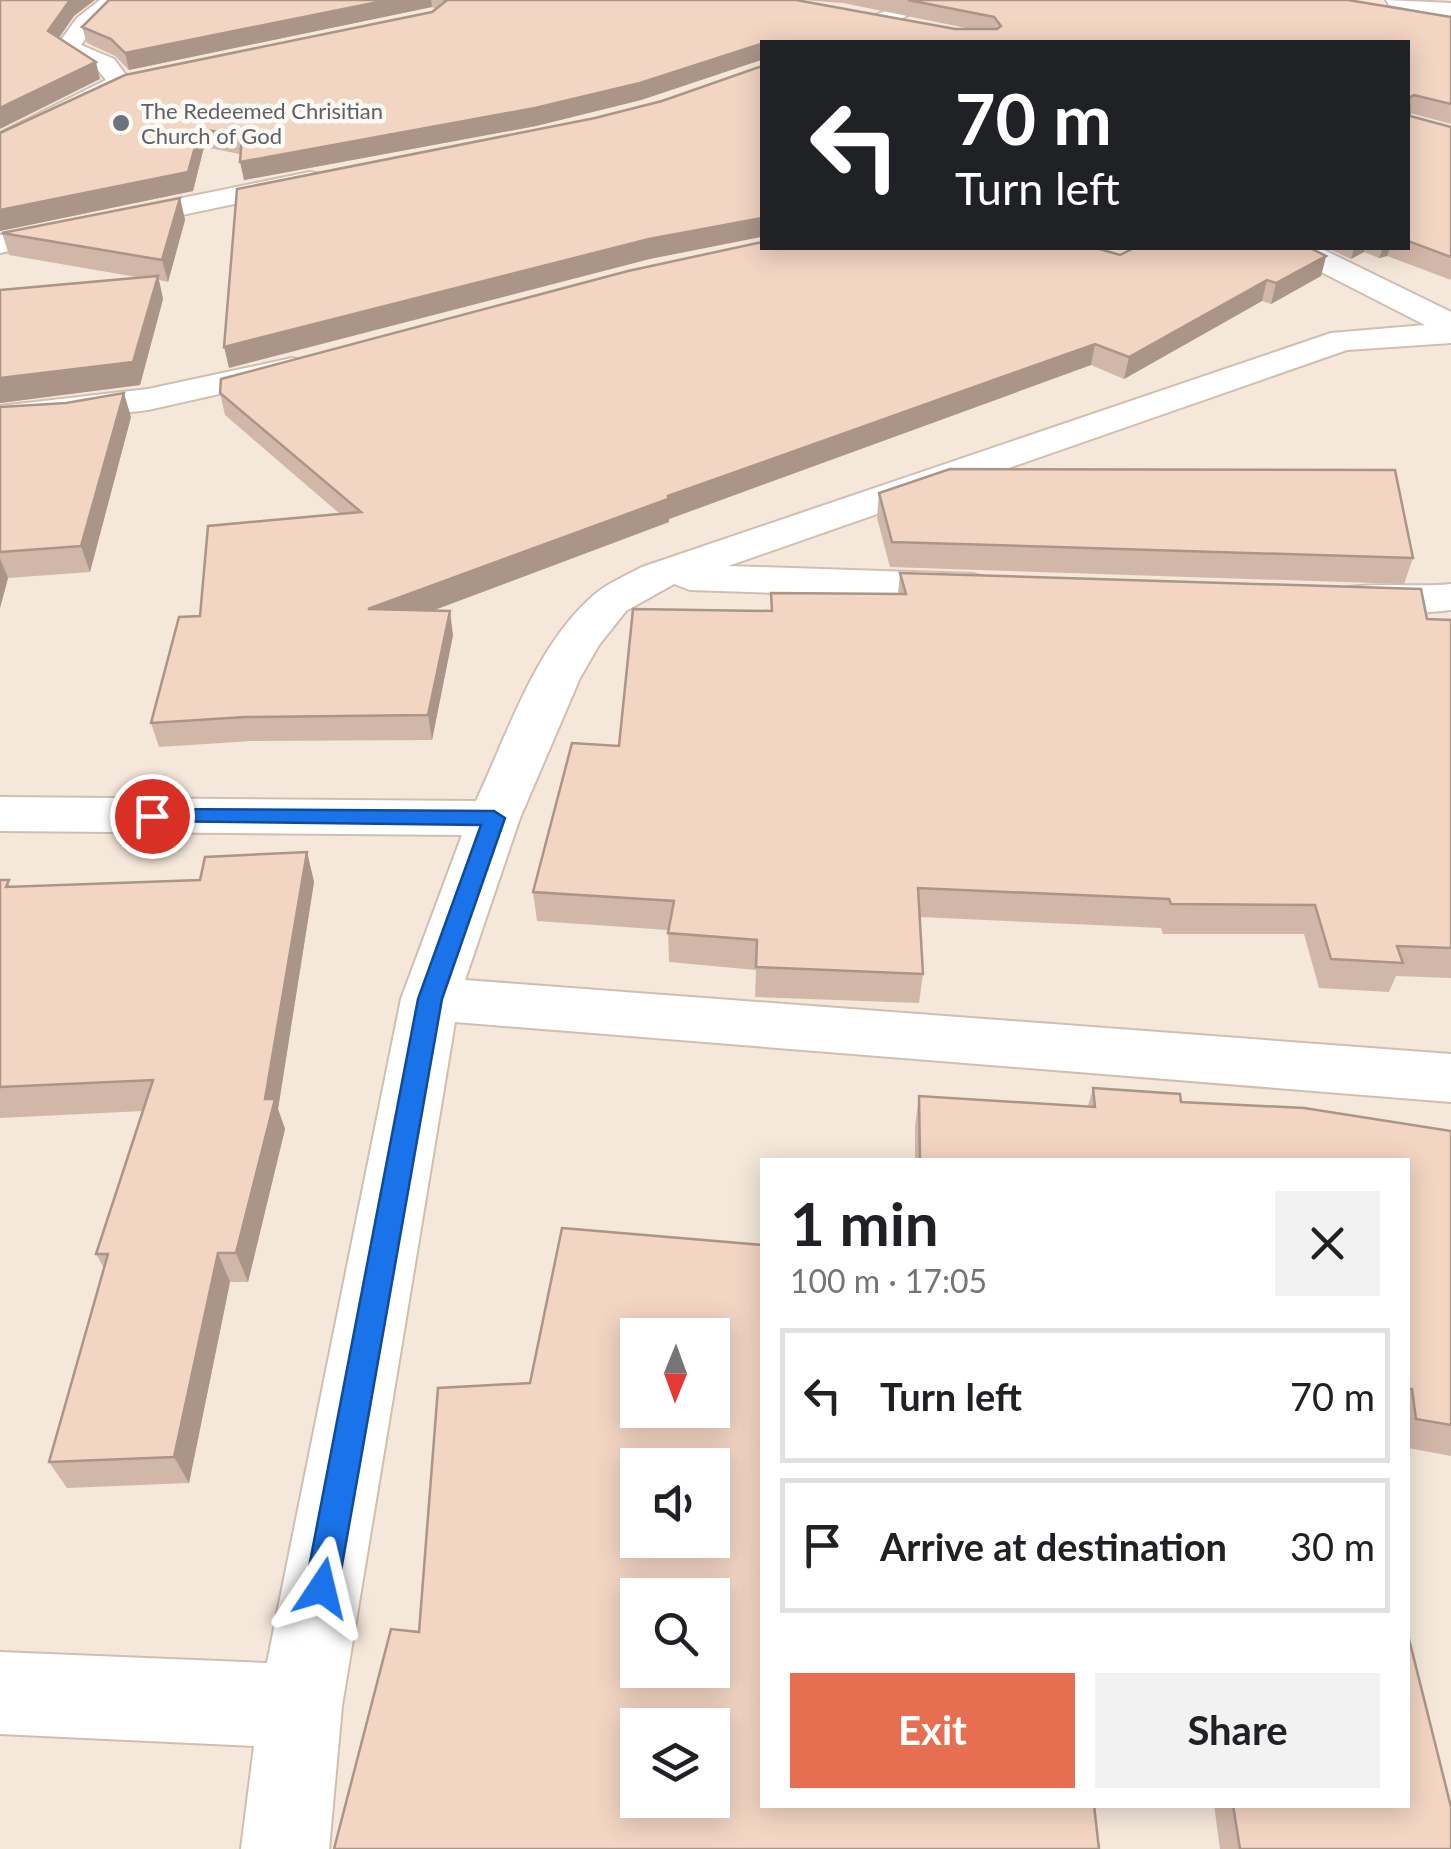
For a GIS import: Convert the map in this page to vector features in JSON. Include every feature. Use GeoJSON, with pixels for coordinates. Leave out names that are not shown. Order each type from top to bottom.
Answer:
{"type":"FeatureCollection","features":[{"type":"Feature","properties":{"kind":"street"},"geometry":{"type":"LineString","coordinates":[[0,142],[130,81],[104,62],[68,47],[85,23],[114,0]]}},
{"type":"Feature","properties":{"kind":"street"},"geometry":{"type":"LineString","coordinates":[[835,40],[931,0]]}},
{"type":"Feature","properties":{"kind":"street"},"geometry":{"type":"LineString","coordinates":[[1397,0],[1451,10]]}},
{"type":"Feature","properties":{"kind":"street"},"geometry":{"type":"LineString","coordinates":[[833,11],[917,27]]}},
{"type":"Feature","properties":{"kind":"street"},"geometry":{"type":"LineString","coordinates":[[0,244],[331,176]]}},
{"type":"Feature","properties":{"kind":"street"},"geometry":{"type":"LineString","coordinates":[[1301,250],[1451,324]]}},
{"type":"Feature","properties":{"kind":"street"},"geometry":{"type":"LineString","coordinates":[[285,1849],[300,1706],[430,999],[494,818],[557,678],[579,640],[611,602],[657,576],[1343,340],[1451,333]]}},
{"type":"Feature","properties":{"kind":"street"},"geometry":{"type":"LineString","coordinates":[[0,417],[73,412],[228,386],[322,360]]}},
{"type":"Feature","properties":{"kind":"street"},"geometry":{"type":"LineString","coordinates":[[657,576],[1013,588]]}},
{"type":"Feature","properties":{"kind":"street"},"geometry":{"type":"LineString","coordinates":[[1309,598],[1408,601],[1451,597]]}},
{"type":"Feature","properties":{"kind":"street"},"geometry":{"type":"LineString","coordinates":[[0,814],[494,818]]}},
{"type":"Feature","properties":{"kind":"street"},"geometry":{"type":"LineString","coordinates":[[430,999],[1451,1078]]}},
{"type":"Feature","properties":{"kind":"street"},"geometry":{"type":"LineString","coordinates":[[0,1692],[300,1706]]}},
{"type":"Feature","properties":{"kind":"shaded area"},"geometry":{"type":"Polygon","coordinates":[[[0,0],[1451,0],[1451,1849],[0,1849],[0,0]]]}},
{"type":"Feature","properties":{"kind":"building"},"geometry":{"type":"Polygon","coordinates":[[[0,0],[70,0],[48,31],[96,62],[0,108],[0,0]]]}},
{"type":"Feature","properties":{"kind":"building"},"geometry":{"type":"Polygon","coordinates":[[[109,0],[388,0],[125,53],[111,39],[82,27],[109,0]]]}},
{"type":"Feature","properties":{"kind":"building"},"geometry":{"type":"Polygon","coordinates":[[[796,0],[955,29],[997,29],[1001,26],[994,17],[908,0],[1348,0],[1451,17],[1451,104],[1414,95],[1410,97],[1410,40],[760,40],[760,44],[640,83],[535,108],[240,162],[242,136],[200,129],[188,172],[0,210],[0,133],[125,75],[432,12],[446,1],[796,0]]]}},
{"type":"Feature","properties":{"kind":"building"},"geometry":{"type":"Polygon","coordinates":[[[760,67],[760,218],[649,239],[224,347],[237,189],[595,118],[662,101],[760,67]]]}},
{"type":"Feature","properties":{"kind":"building"},"geometry":{"type":"Polygon","coordinates":[[[1410,116],[1451,127],[1451,257],[1410,242],[1410,116]]]}},
{"type":"Feature","properties":{"kind":"building"},"geometry":{"type":"Polygon","coordinates":[[[180,198],[162,260],[2,233],[180,198]]]}},
{"type":"Feature","properties":{"kind":"building"},"geometry":{"type":"Polygon","coordinates":[[[760,242],[760,250],[1103,250],[1120,255],[1130,250],[1314,250],[1326,256],[1276,283],[1267,280],[1129,357],[1095,344],[668,496],[368,609],[450,611],[428,715],[245,717],[151,723],[179,617],[200,616],[208,526],[361,512],[220,393],[221,379],[628,271],[760,242]]]}},
{"type":"Feature","properties":{"kind":"building"},"geometry":{"type":"Polygon","coordinates":[[[158,276],[133,362],[0,378],[0,290],[158,276]]]}},
{"type":"Feature","properties":{"kind":"building"},"geometry":{"type":"Polygon","coordinates":[[[124,393],[81,546],[0,552],[0,407],[66,403],[124,393]]]}},
{"type":"Feature","properties":{"kind":"building"},"geometry":{"type":"Polygon","coordinates":[[[950,469],[1395,470],[1413,558],[892,542],[879,493],[950,469]]]}},
{"type":"Feature","properties":{"kind":"building"},"geometry":{"type":"Polygon","coordinates":[[[900,573],[1421,589],[1427,619],[1451,620],[1451,948],[1397,946],[1403,963],[1331,959],[1315,905],[1171,904],[1169,899],[918,888],[923,974],[756,967],[757,940],[668,933],[674,901],[533,892],[572,743],[619,746],[633,609],[772,611],[771,593],[906,594],[900,573]]]}},
{"type":"Feature","properties":{"kind":"building"},"geometry":{"type":"Polygon","coordinates":[[[307,852],[265,1099],[275,1099],[236,1253],[218,1253],[174,1457],[49,1462],[108,1254],[96,1254],[153,1080],[0,1087],[0,880],[9,880],[6,887],[200,880],[205,857],[307,852]]]}},
{"type":"Feature","properties":{"kind":"building"},"geometry":{"type":"Polygon","coordinates":[[[1093,1088],[1180,1094],[1181,1102],[1304,1108],[1451,1131],[1451,1425],[1416,1419],[1410,1389],[1410,1158],[920,1158],[919,1096],[1095,1107],[1093,1088]]]}},
{"type":"Feature","properties":{"kind":"building"},"geometry":{"type":"Polygon","coordinates":[[[562,1228],[760,1245],[760,1808],[1094,1808],[1099,1849],[334,1849],[391,1629],[419,1632],[438,1388],[530,1383],[562,1228]]]}},
{"type":"Feature","properties":{"kind":"building"},"geometry":{"type":"Polygon","coordinates":[[[1410,1643],[1451,1807],[1451,1849],[1240,1849],[1233,1808],[1410,1808],[1410,1643]]]}},
{"type":"Feature","properties":{"kind":"place","name":"The Redeemed Chrisitian Church of God"},"geometry":{"type":"Point","coordinates":[121,123]}},
{"type":"Feature","properties":{"kind":"route"},"geometry":{"type":"LineString","coordinates":[[152,816],[494,818],[430,999],[322,1588]]}}]}
